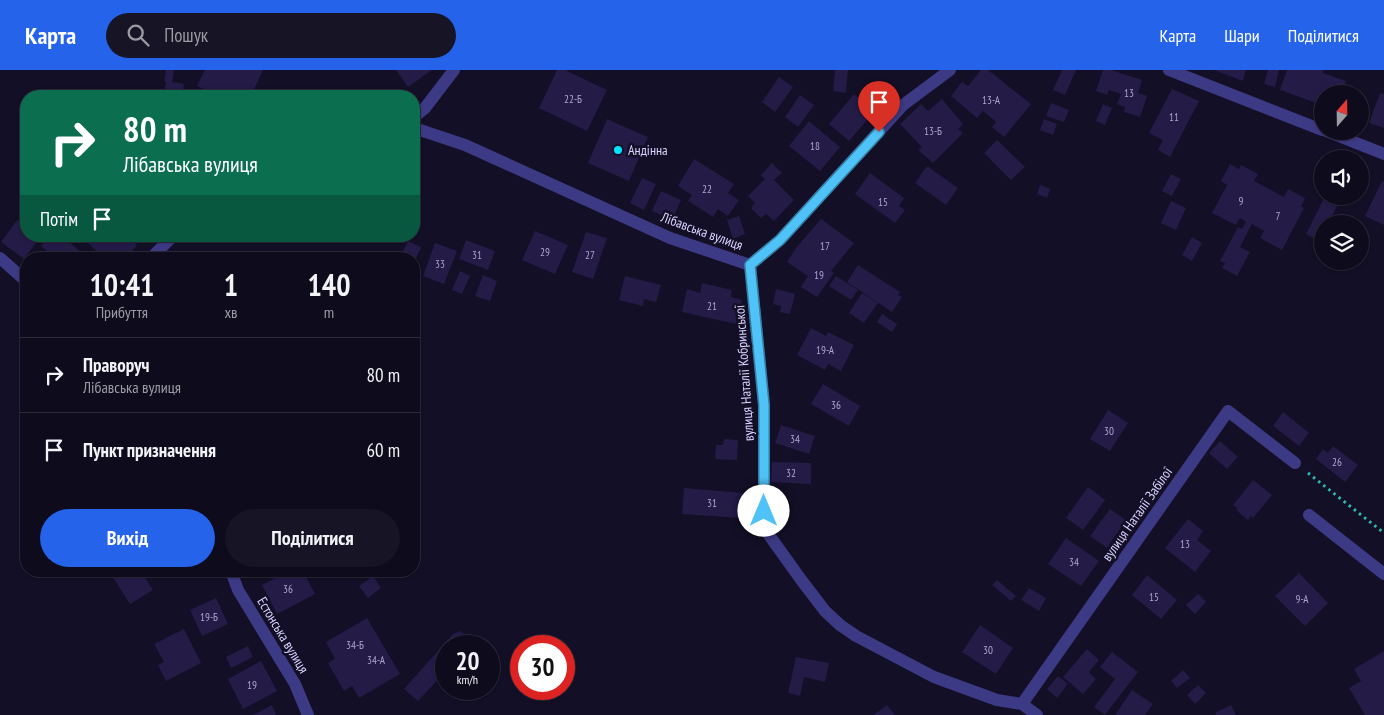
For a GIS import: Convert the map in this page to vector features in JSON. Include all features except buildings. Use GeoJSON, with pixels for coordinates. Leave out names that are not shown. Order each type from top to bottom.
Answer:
{"type":"FeatureCollection","features":[{"type":"Feature","properties":{"kind":"street"},"geometry":{"type":"LineString","coordinates":[[420,112],[454,70]]}},
{"type":"Feature","properties":{"kind":"street","name":"Лібавська вулиця"},"geometry":{"type":"LineString","coordinates":[[420,130],[465,145],[670,238],[750,265],[780,240],[903,106],[950,70]]}},
{"type":"Feature","properties":{"kind":"street"},"geometry":{"type":"LineString","coordinates":[[1169,70],[1314,127]]}},
{"type":"Feature","properties":{"kind":"street"},"geometry":{"type":"LineString","coordinates":[[1347,140],[1384,154]]}},
{"type":"Feature","properties":{"kind":"street"},"geometry":{"type":"LineString","coordinates":[[157,252],[167,242]]}},
{"type":"Feature","properties":{"kind":"street"},"geometry":{"type":"LineString","coordinates":[[0,258],[20,276]]}},
{"type":"Feature","properties":{"kind":"street","name":"вулиця Наталії Кобринської"},"geometry":{"type":"LineString","coordinates":[[750,265],[764,405],[764,511],[769,535],[825,611],[856,636],[934,677],[997,700],[1022,704],[1037,715]]}},
{"type":"Feature","properties":{"kind":"street","name":"вулиця Наталії Забілої"},"geometry":{"type":"LineString","coordinates":[[1022,704],[1228,411],[1295,463]]}},
{"type":"Feature","properties":{"kind":"street"},"geometry":{"type":"LineString","coordinates":[[1309,515],[1384,574]]}},
{"type":"Feature","properties":{"kind":"street","name":"Естонська вулиця"},"geometry":{"type":"LineString","coordinates":[[233,577],[238,590],[295,684],[308,715]]}},
{"type":"Feature","properties":{"kind":"path"},"geometry":{"type":"LineString","coordinates":[[1295,463],[1384,533]]}},
{"type":"Feature","properties":{"kind":"place","name":"Андінна"},"geometry":{"type":"Point","coordinates":[618,150]}},
{"type":"Feature","properties":{"kind":"route"},"geometry":{"type":"LineString","coordinates":[[764,511],[764,405],[750,265],[780,240],[879,132]]}}]}
